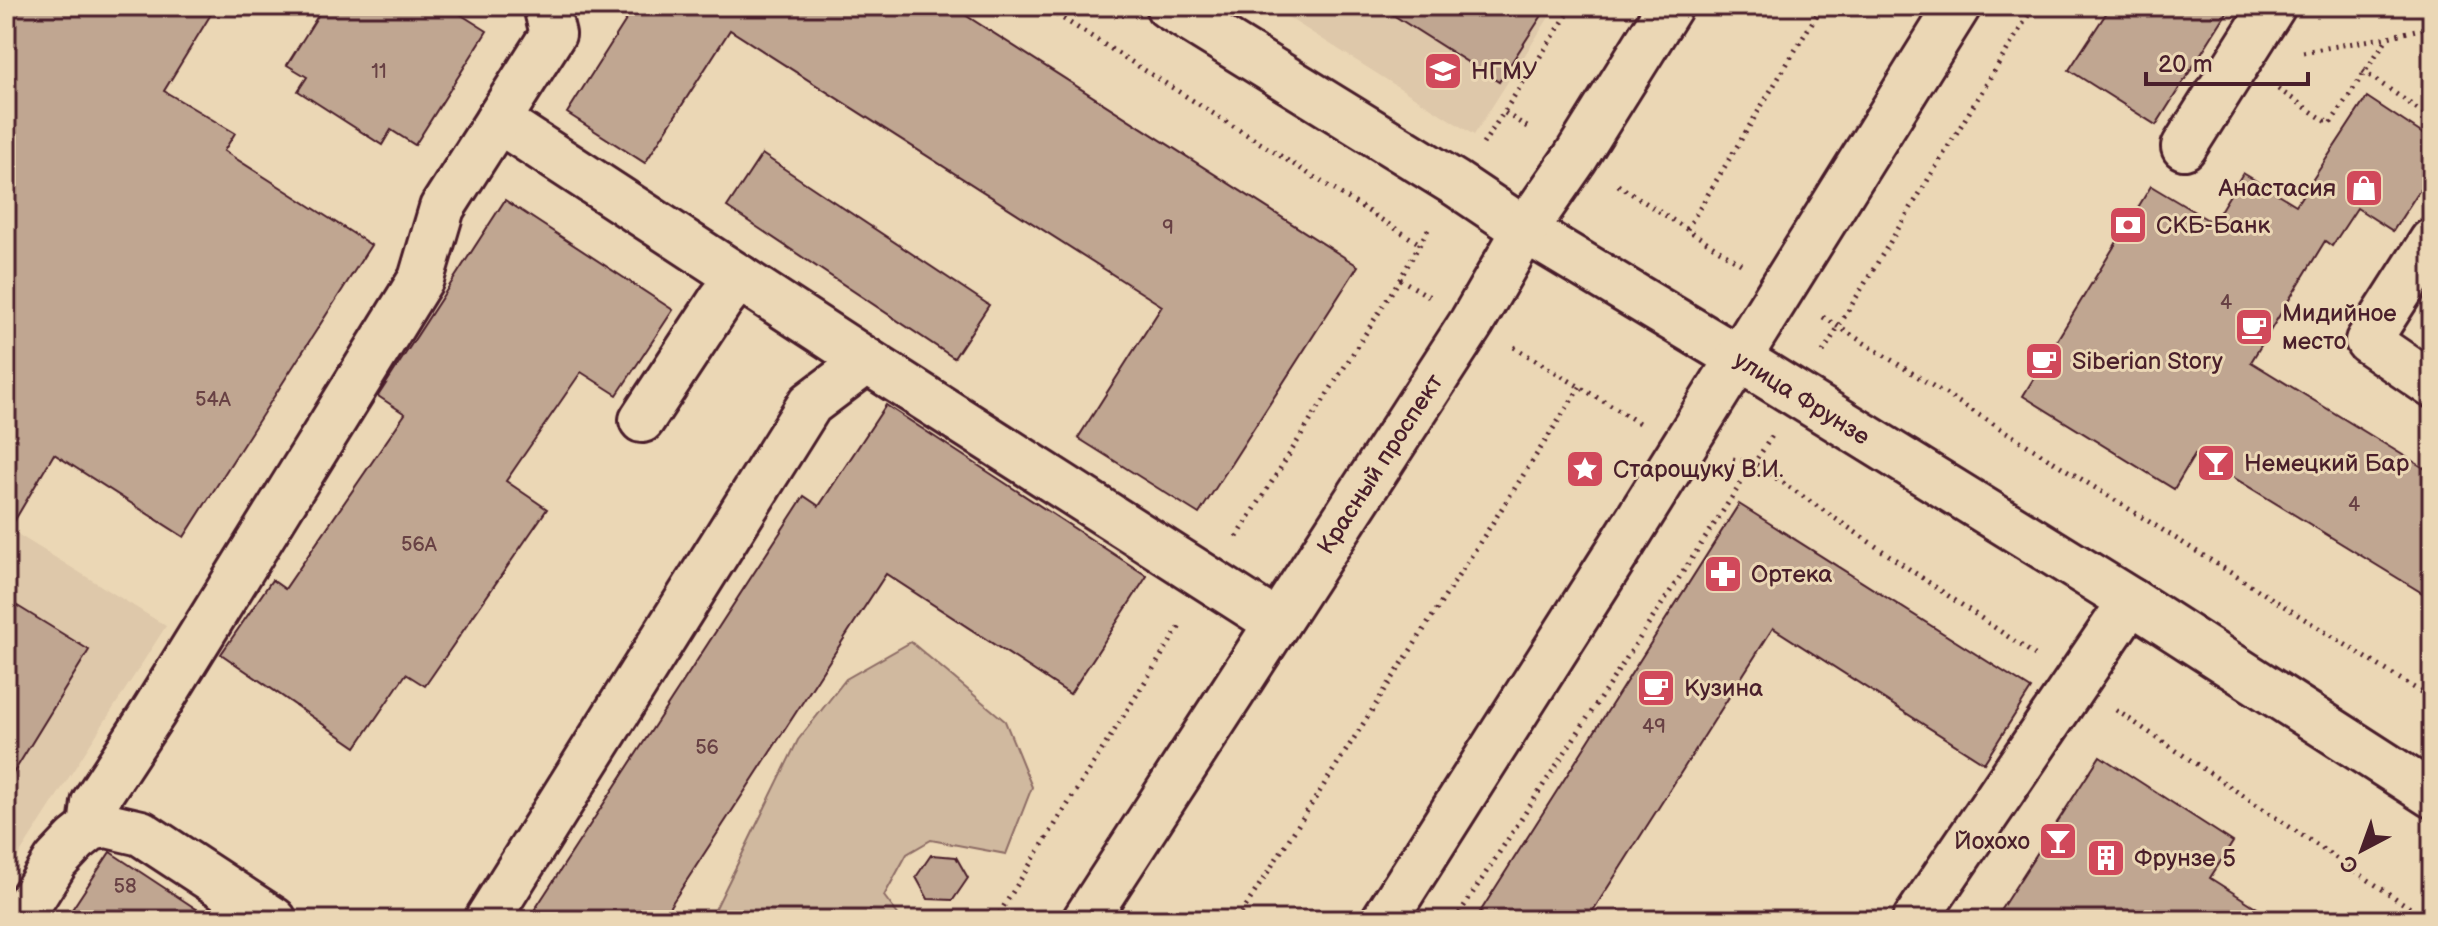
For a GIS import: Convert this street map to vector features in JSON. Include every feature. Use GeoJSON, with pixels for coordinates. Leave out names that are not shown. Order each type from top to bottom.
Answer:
{"type":"FeatureCollection","features":[{"type":"Feature","properties":{"kind":"main road"},"geometry":{"type":"LineString","coordinates":[[91,828],[94,803],[421,279],[442,208],[553,34],[546,6]]}},
{"type":"Feature","properties":{"kind":"main road","name":"улица Фрунзе"},"geometry":{"type":"LineString","coordinates":[[1168,6],[1455,183],[1525,230],[2131,601],[2432,795]]}},
{"type":"Feature","properties":{"kind":"main road","name":"Красный проспект"},"geometry":{"type":"LineString","coordinates":[[1085,920],[1472,322],[1525,230],[1575,158],[1670,6]]}},
{"type":"Feature","properties":{"kind":"main road"},"geometry":{"type":"LineString","coordinates":[[1384,920],[1958,6]]}},
{"type":"Feature","properties":{"kind":"main road"},"geometry":{"type":"LineString","coordinates":[[2184,147],[2273,6]]}},
{"type":"Feature","properties":{"kind":"main road"},"geometry":{"type":"LineString","coordinates":[[498,120],[1277,623]]}},
{"type":"Feature","properties":{"kind":"main road"},"geometry":{"type":"LineString","coordinates":[[2432,241],[2368,341],[2432,385]]}},
{"type":"Feature","properties":{"kind":"main road"},"geometry":{"type":"LineString","coordinates":[[642,420],[739,277]]}},
{"type":"Feature","properties":{"kind":"main road"},"geometry":{"type":"LineString","coordinates":[[487,920],[810,404],[867,361]]}},
{"type":"Feature","properties":{"kind":"main road"},"geometry":{"type":"LineString","coordinates":[[1915,920],[2131,601]]}},
{"type":"Feature","properties":{"kind":"main road"},"geometry":{"type":"LineString","coordinates":[[19,920],[56,861],[91,828],[107,825],[141,833],[274,920]]}},
{"type":"Feature","properties":{"kind":"path"},"geometry":{"type":"LineString","coordinates":[[1043,6],[1420,244]]}},
{"type":"Feature","properties":{"kind":"path"},"geometry":{"type":"LineString","coordinates":[[995,920],[1400,279],[1455,183],[1505,113],[1573,6]]}},
{"type":"Feature","properties":{"kind":"path"},"geometry":{"type":"LineString","coordinates":[[1687,229],[1822,6]]}},
{"type":"Feature","properties":{"kind":"path"},"geometry":{"type":"LineString","coordinates":[[1455,920],[1799,397],[1837,326],[2034,6]]}},
{"type":"Feature","properties":{"kind":"path"},"geometry":{"type":"LineString","coordinates":[[2238,63],[2388,37],[2432,26]]}},
{"type":"Feature","properties":{"kind":"path"},"geometry":{"type":"LineString","coordinates":[[2238,63],[2330,124],[2388,37]]}},
{"type":"Feature","properties":{"kind":"path"},"geometry":{"type":"LineString","coordinates":[[2363,71],[2432,119]]}},
{"type":"Feature","properties":{"kind":"path"},"geometry":{"type":"LineString","coordinates":[[1505,113],[1837,326],[2432,699]]}},
{"type":"Feature","properties":{"kind":"path"},"geometry":{"type":"LineString","coordinates":[[1400,279],[1682,449],[1754,463]]}},
{"type":"Feature","properties":{"kind":"path"},"geometry":{"type":"LineString","coordinates":[[1237,920],[1580,387]]}},
{"type":"Feature","properties":{"kind":"shaded area","name":"НГМУ"},"geometry":{"type":"Polygon","coordinates":[[[1270,6],[1556,6],[1474,135],[1270,6]]]}},
{"type":"Feature","properties":{"kind":"shaded area"},"geometry":{"type":"Polygon","coordinates":[[[6,527],[166,626],[14,863],[6,864],[6,527]]]}},
{"type":"Feature","properties":{"kind":"shaded area"},"geometry":{"type":"Polygon","coordinates":[[[911,642],[1005,721],[1032,787],[1006,854],[931,840],[907,854],[884,896],[902,920],[710,920],[798,740],[846,679],[911,642]]]}},
{"type":"Feature","properties":{"kind":"building"},"geometry":{"type":"Polygon","coordinates":[[[6,6],[216,6],[164,91],[235,133],[224,151],[371,245],[184,537],[54,454],[6,535],[6,6]]]}},
{"type":"Feature","properties":{"kind":"building"},"geometry":{"type":"Polygon","coordinates":[[[324,6],[447,6],[487,31],[415,145],[391,130],[382,145],[298,91],[307,77],[287,65],[324,6]]]}},
{"type":"Feature","properties":{"kind":"building"},"geometry":{"type":"Polygon","coordinates":[[[635,6],[951,6],[1358,266],[1199,514],[1078,438],[1162,306],[730,30],[645,163],[567,113],[635,6]]]}},
{"type":"Feature","properties":{"kind":"building"},"geometry":{"type":"Polygon","coordinates":[[[1379,6],[1548,6],[1499,82],[1379,6]]]}},
{"type":"Feature","properties":{"kind":"building"},"geometry":{"type":"Polygon","coordinates":[[[2111,6],[2231,6],[2156,125],[2069,70],[2111,6]]]}},
{"type":"Feature","properties":{"kind":"building"},"geometry":{"type":"Polygon","coordinates":[[[2367,97],[2432,140],[2432,171],[2393,231],[2357,208],[2332,246],[2325,241],[2251,362],[2432,473],[2432,599],[2195,454],[2174,489],[2023,396],[2151,186],[2213,223],[2243,173],[2296,205],[2367,97]]]}},
{"type":"Feature","properties":{"kind":"building"},"geometry":{"type":"Polygon","coordinates":[[[762,154],[989,305],[954,358],[727,207],[762,154]]]}},
{"type":"Feature","properties":{"kind":"building"},"geometry":{"type":"Polygon","coordinates":[[[505,200],[673,310],[617,395],[581,372],[506,481],[547,509],[425,686],[406,674],[356,747],[221,654],[272,580],[285,589],[405,414],[378,396],[505,200]]]}},
{"type":"Feature","properties":{"kind":"building"},"geometry":{"type":"Polygon","coordinates":[[[886,405],[1147,576],[1070,694],[886,574],[661,920],[528,920],[804,496],[819,506],[886,405]]]}},
{"type":"Feature","properties":{"kind":"building"},"geometry":{"type":"Polygon","coordinates":[[[1739,504],[2031,689],[1984,763],[1773,628],[1587,920],[1475,920],[1739,504]]]}},
{"type":"Feature","properties":{"kind":"building"},"geometry":{"type":"Polygon","coordinates":[[[6,599],[89,650],[6,785],[6,599]]]}},
{"type":"Feature","properties":{"kind":"building","name":"Фрунзе 5"},"geometry":{"type":"Polygon","coordinates":[[[2100,756],[2233,842],[2210,878],[2276,920],[1994,920],[2100,756]]]}},
{"type":"Feature","properties":{"kind":"building"},"geometry":{"type":"Polygon","coordinates":[[[110,852],[213,920],[65,920],[110,852]]]}},
{"type":"Feature","properties":{"kind":"building"},"geometry":{"type":"Polygon","coordinates":[[[931,855],[956,857],[968,878],[953,900],[928,899],[916,877],[931,855]]]}},
{"type":"Feature","properties":{"kind":"place","name":"НГМУ"},"geometry":{"type":"Point","coordinates":[1443,71]}},
{"type":"Feature","properties":{"kind":"place","name":"Анастасия"},"geometry":{"type":"Point","coordinates":[2364,188]}},
{"type":"Feature","properties":{"kind":"place","name":"СКБ-Банк"},"geometry":{"type":"Point","coordinates":[2128,225]}},
{"type":"Feature","properties":{"kind":"place","name":"Мидийное место"},"geometry":{"type":"Point","coordinates":[2254,327]}},
{"type":"Feature","properties":{"kind":"place","name":"Siberian Story"},"geometry":{"type":"Point","coordinates":[2044,361]}},
{"type":"Feature","properties":{"kind":"place","name":"Немецкий Бар"},"geometry":{"type":"Point","coordinates":[2216,463]}},
{"type":"Feature","properties":{"kind":"place","name":"Старощуку В.И."},"geometry":{"type":"Point","coordinates":[1585,469]}},
{"type":"Feature","properties":{"kind":"place","name":"Ортека"},"geometry":{"type":"Point","coordinates":[1723,574]}},
{"type":"Feature","properties":{"kind":"place","name":"Кузина"},"geometry":{"type":"Point","coordinates":[1656,688]}},
{"type":"Feature","properties":{"kind":"place","name":"Йохохо"},"geometry":{"type":"Point","coordinates":[2058,841]}},
{"type":"Feature","properties":{"kind":"place","name":"Фрунзе 5"},"geometry":{"type":"Point","coordinates":[2106,858]}}]}
